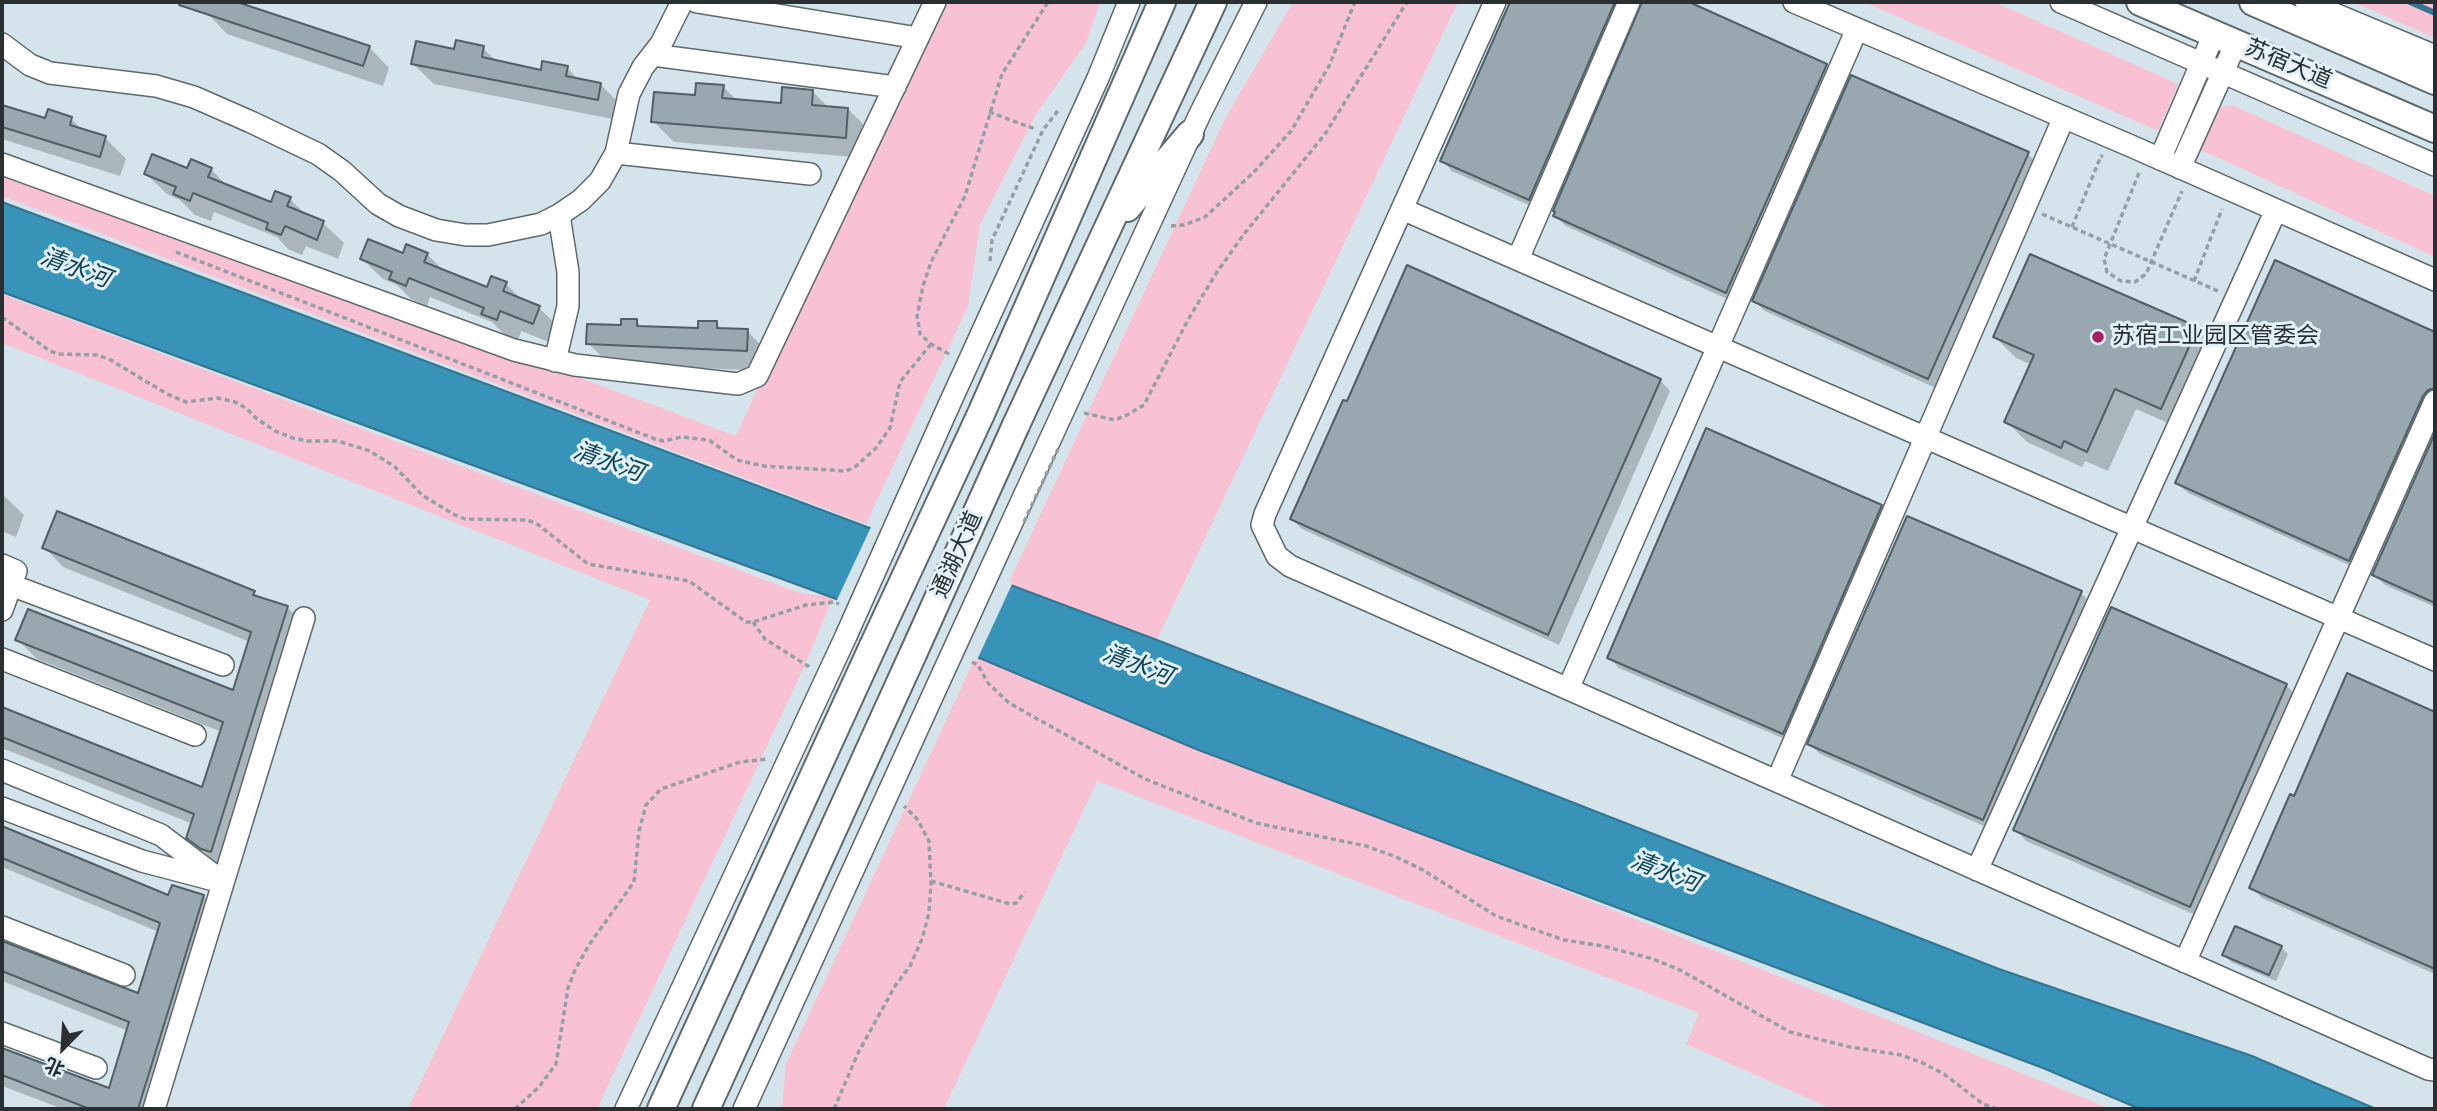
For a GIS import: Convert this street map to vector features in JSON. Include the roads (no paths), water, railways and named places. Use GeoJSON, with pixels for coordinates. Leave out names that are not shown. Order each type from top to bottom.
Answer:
{"type":"FeatureCollection","features":[{"type":"Feature","properties":{"kind":"main road","name":"通湖大道"},"geometry":{"type":"LineString","coordinates":[[662,1109],[980,416],[1162,2]]}},
{"type":"Feature","properties":{"kind":"main road","name":"通湖大道"},"geometry":{"type":"LineString","coordinates":[[706,1109],[1016,425],[1213,2]]}},
{"type":"Feature","properties":{"kind":"main road","name":"苏宿大道"},"geometry":{"type":"LineString","coordinates":[[2140,2],[2435,128]]}},
{"type":"Feature","properties":{"kind":"main road","name":"苏宿大道"},"geometry":{"type":"LineString","coordinates":[[2253,2],[2435,80]]}},
{"type":"Feature","properties":{"kind":"main road"},"geometry":{"type":"LineString","coordinates":[[1105,233],[1190,134]]}},
{"type":"Feature","properties":{"kind":"street"},"geometry":{"type":"LineString","coordinates":[[2,44],[30,65],[50,73],[156,86],[219,107],[318,155],[342,171],[378,204],[399,216],[436,230],[466,235],[488,235],[541,224],[581,200],[600,181],[617,153],[629,94],[643,67],[661,44],[682,2]]}},
{"type":"Feature","properties":{"kind":"street"},"geometry":{"type":"LineString","coordinates":[[697,2],[918,38]]}},
{"type":"Feature","properties":{"kind":"street"},"geometry":{"type":"LineString","coordinates":[[2,164],[514,350],[555,361],[738,384],[757,376],[935,2]]}},
{"type":"Feature","properties":{"kind":"street"},"geometry":{"type":"LineString","coordinates":[[626,1109],[846,636],[1098,78],[1129,2]]}},
{"type":"Feature","properties":{"kind":"street"},"geometry":{"type":"LineString","coordinates":[[744,1109],[1190,134],[1256,2]]}},
{"type":"Feature","properties":{"kind":"street"},"geometry":{"type":"LineString","coordinates":[[1495,2],[1265,514],[1262,526],[1277,556],[1290,566],[2435,1070]]}},
{"type":"Feature","properties":{"kind":"street"},"geometry":{"type":"LineString","coordinates":[[1518,260],[1629,2]]}},
{"type":"Feature","properties":{"kind":"street"},"geometry":{"type":"LineString","coordinates":[[1794,2],[2064,117],[2175,177],[2276,210],[2435,281]]}},
{"type":"Feature","properties":{"kind":"street"},"geometry":{"type":"LineString","coordinates":[[2061,2],[2435,165]]}},
{"type":"Feature","properties":{"kind":"street"},"geometry":{"type":"LineString","coordinates":[[2306,2],[2435,56]]}},
{"type":"Feature","properties":{"kind":"street"},"geometry":{"type":"LineString","coordinates":[[1568,689],[1857,29]]}},
{"type":"Feature","properties":{"kind":"street"},"geometry":{"type":"LineString","coordinates":[[2155,168],[2202,63],[2225,38]]}},
{"type":"Feature","properties":{"kind":"street"},"geometry":{"type":"LineString","coordinates":[[2175,177],[2222,72],[2225,38]]}},
{"type":"Feature","properties":{"kind":"street"},"geometry":{"type":"LineString","coordinates":[[653,55],[895,88]]}},
{"type":"Feature","properties":{"kind":"street"},"geometry":{"type":"LineString","coordinates":[[1777,781],[2064,117]]}},
{"type":"Feature","properties":{"kind":"street"},"geometry":{"type":"LineString","coordinates":[[617,153],[810,174]]}},
{"type":"Feature","properties":{"kind":"street"},"geometry":{"type":"LineString","coordinates":[[1402,209],[2435,660]]}},
{"type":"Feature","properties":{"kind":"street"},"geometry":{"type":"LineString","coordinates":[[1977,870],[2276,210]]}},
{"type":"Feature","properties":{"kind":"street"},"geometry":{"type":"LineString","coordinates":[[555,361],[568,306],[568,272],[559,215]]}},
{"type":"Feature","properties":{"kind":"street"},"geometry":{"type":"LineString","coordinates":[[2185,962],[2435,401]]}},
{"type":"Feature","properties":{"kind":"street"},"geometry":{"type":"LineString","coordinates":[[2,565],[16,571],[2,610]]}},
{"type":"Feature","properties":{"kind":"street"},"geometry":{"type":"LineString","coordinates":[[11,585],[223,665]]}},
{"type":"Feature","properties":{"kind":"street"},"geometry":{"type":"LineString","coordinates":[[154,1109],[304,618]]}},
{"type":"Feature","properties":{"kind":"street"},"geometry":{"type":"LineString","coordinates":[[2,659],[195,734]]}},
{"type":"Feature","properties":{"kind":"street"},"geometry":{"type":"LineString","coordinates":[[2,770],[161,835],[223,882]]}},
{"type":"Feature","properties":{"kind":"street"},"geometry":{"type":"LineString","coordinates":[[2,808],[142,861],[223,882]]}},
{"type":"Feature","properties":{"kind":"street"},"geometry":{"type":"LineString","coordinates":[[2,928],[124,975]]}},
{"type":"Feature","properties":{"kind":"street"},"geometry":{"type":"LineString","coordinates":[[2,1032],[96,1068]]}},
{"type":"Feature","properties":{"kind":"water","name":"清水河"},"geometry":{"type":"Polygon","coordinates":[[[2,202],[907,542],[1008,584],[1999,969],[2252,1056],[2376,1109],[2140,1109],[2043,1068],[1196,749],[858,607],[2,292],[2,202]]]}},
{"type":"Feature","properties":{"kind":"waterway"},"geometry":{"type":"LineString","coordinates":[[2410,2],[2435,13]]}},
{"type":"Feature","properties":{"kind":"place","name":"苏宿工业园区管委会"},"geometry":{"type":"Point","coordinates":[2098,337]}}]}
